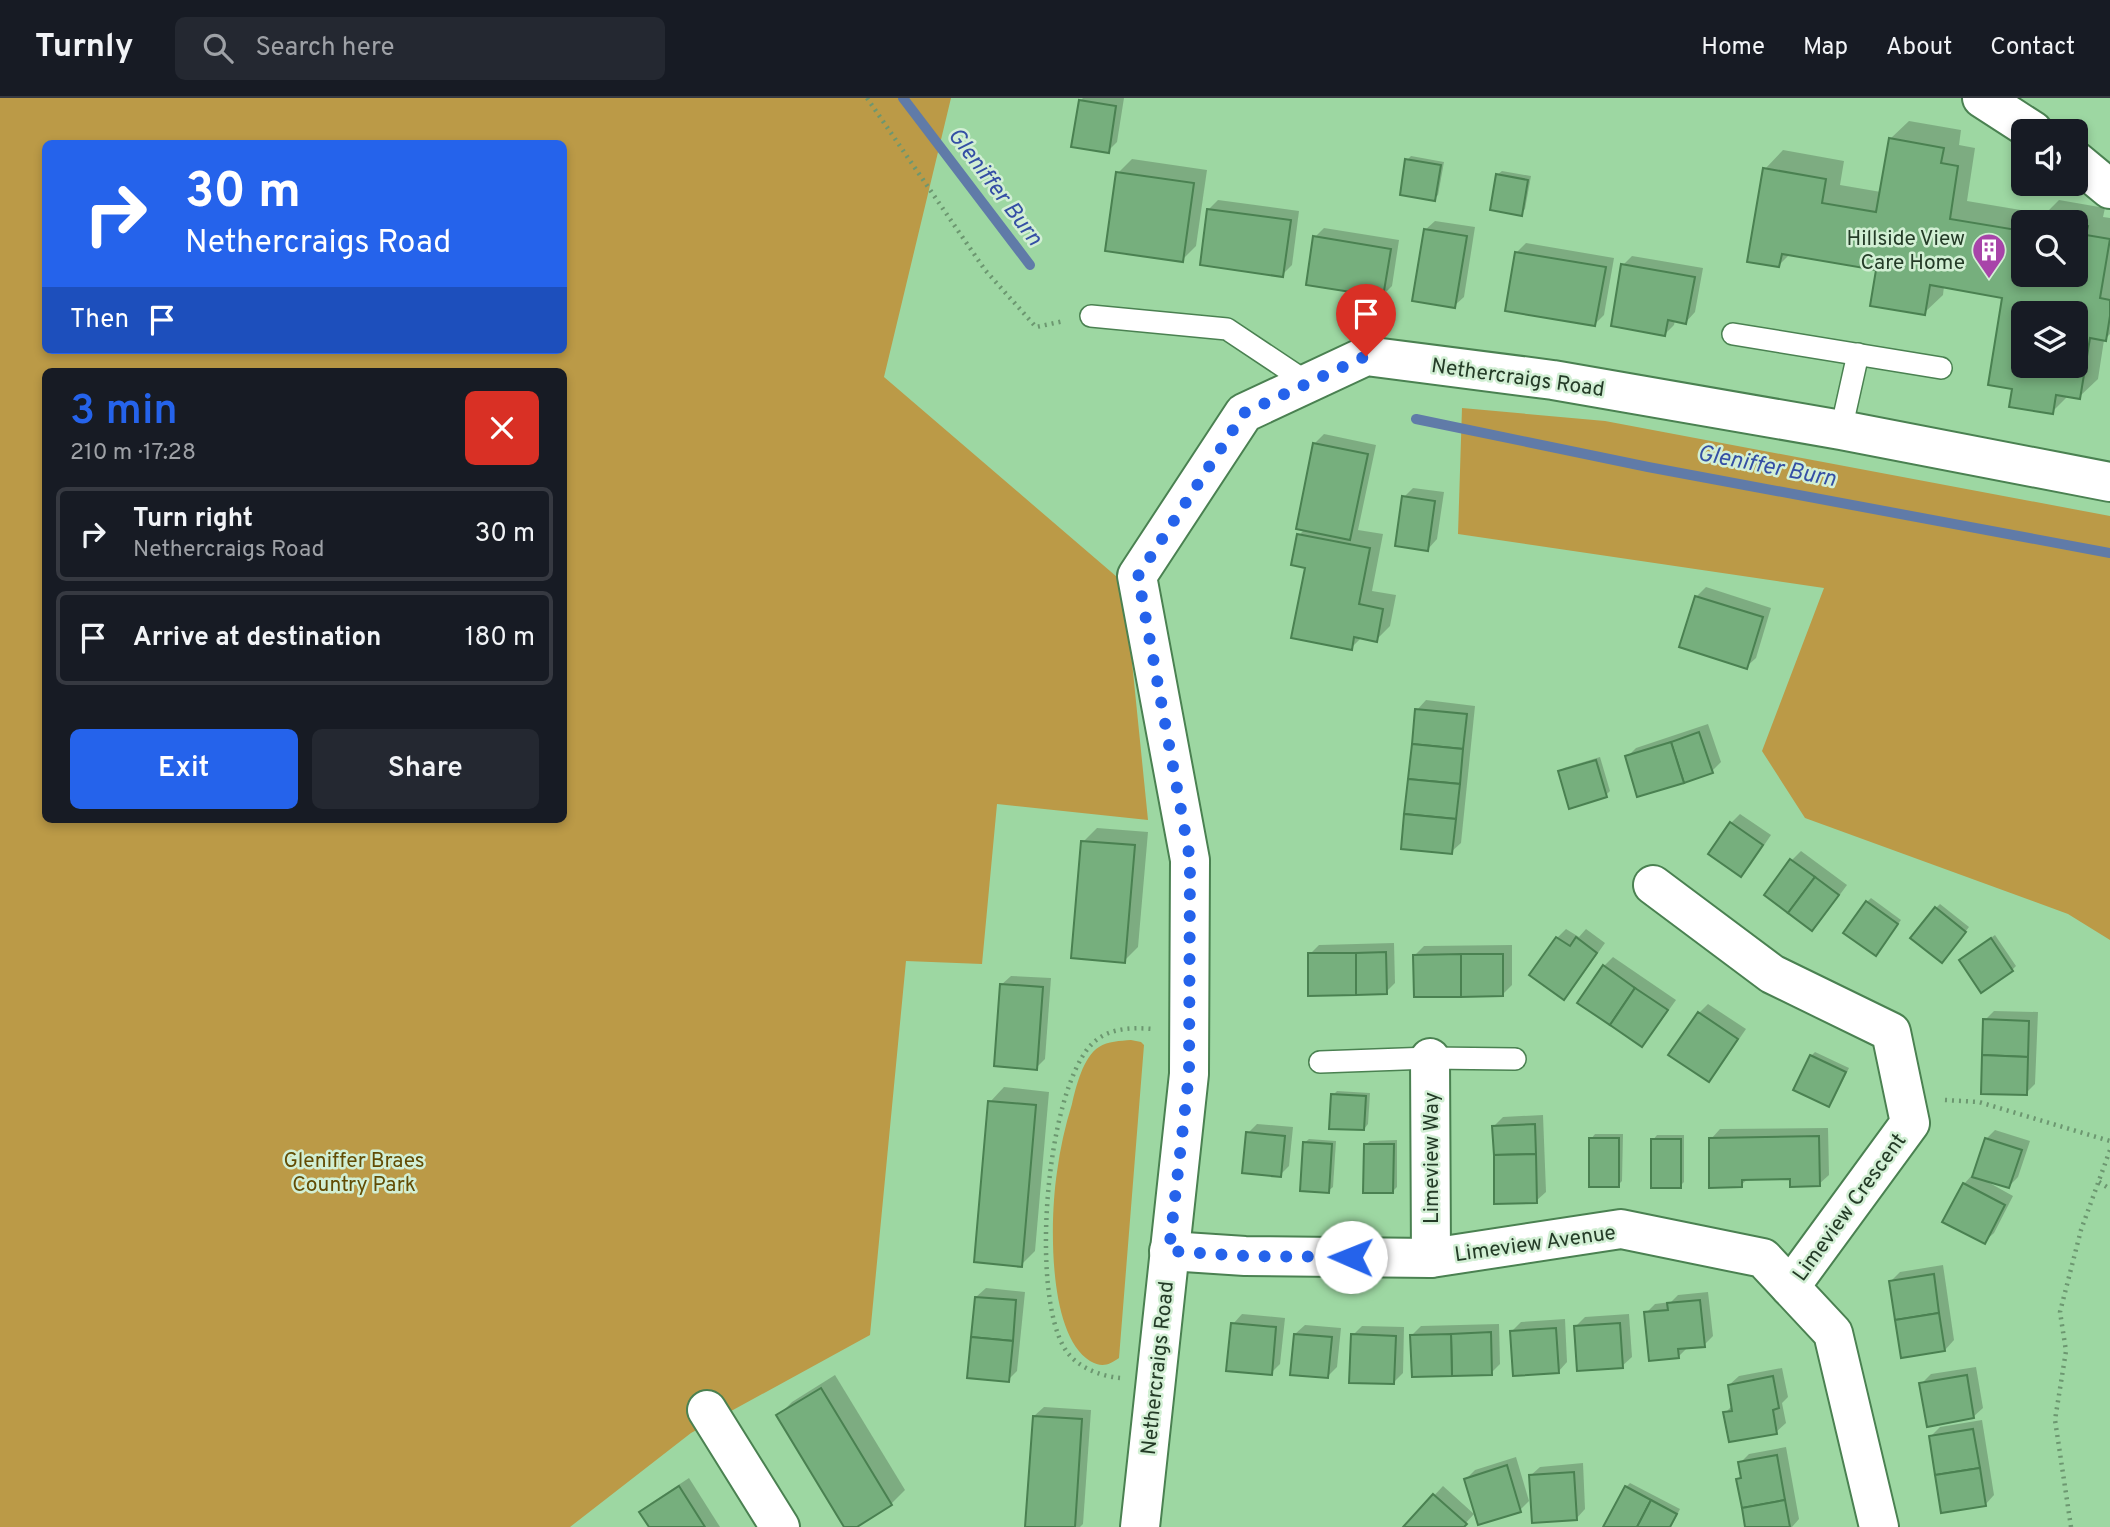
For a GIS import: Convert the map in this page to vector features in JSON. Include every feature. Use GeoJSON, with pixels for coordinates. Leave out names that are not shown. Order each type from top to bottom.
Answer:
{"type":"FeatureCollection","features":[{"type":"Feature","properties":{"kind":"street"},"geometry":{"type":"LineString","coordinates":[[1982,98],[2014,119]]}},
{"type":"Feature","properties":{"kind":"street"},"geometry":{"type":"LineString","coordinates":[[2088,171],[2110,189]]}},
{"type":"Feature","properties":{"kind":"street","name":"Nethercraigs Road"},"geometry":{"type":"LineString","coordinates":[[1140,1527],[1189,1074],[1190,859],[1138,576],[1244,413],[1366,356],[1553,380],[1841,430],[2110,482]]}},
{"type":"Feature","properties":{"kind":"street","name":"Limeview Crescent"},"geometry":{"type":"LineString","coordinates":[[1653,886],[1772,974],[1891,1032],[1910,1123],[1790,1287]]}},
{"type":"Feature","properties":{"kind":"street","name":"Limeview Way"},"geometry":{"type":"LineString","coordinates":[[1430,1058],[1431,1258]]}},
{"type":"Feature","properties":{"kind":"street","name":"Limeview Avenue"},"geometry":{"type":"LineString","coordinates":[[1169,1251],[1245,1256],[1431,1258],[1621,1229],[1763,1258],[1833,1332],[1879,1527]]}},
{"type":"Feature","properties":{"kind":"street"},"geometry":{"type":"LineString","coordinates":[[707,1410],[780,1527]]}},
{"type":"Feature","properties":{"kind":"lane"},"geometry":{"type":"LineString","coordinates":[[1091,316],[1227,329],[1308,383]]}},
{"type":"Feature","properties":{"kind":"lane"},"geometry":{"type":"LineString","coordinates":[[1733,334],[1941,368]]}},
{"type":"Feature","properties":{"kind":"lane"},"geometry":{"type":"LineString","coordinates":[[1841,430],[1858,354]]}},
{"type":"Feature","properties":{"kind":"lane"},"geometry":{"type":"LineString","coordinates":[[1320,1062],[1430,1058],[1515,1059]]}},
{"type":"Feature","properties":{"kind":"path"},"geometry":{"type":"LineString","coordinates":[[867,98],[985,270],[1036,327],[1091,316]]}},
{"type":"Feature","properties":{"kind":"path"},"geometry":{"type":"LineString","coordinates":[[1155,1382],[1109,1377],[1085,1368],[1066,1351],[1056,1329],[1049,1284],[1045,1209],[1066,1092],[1077,1065],[1091,1045],[1110,1031],[1136,1028],[1189,1033]]}},
{"type":"Feature","properties":{"kind":"path"},"geometry":{"type":"LineString","coordinates":[[1905,1099],[1979,1102],[2110,1140]]}},
{"type":"Feature","properties":{"kind":"path"},"geometry":{"type":"LineString","coordinates":[[2071,1527],[2055,1420],[2066,1351],[2060,1312],[2081,1230],[2110,1150]]}},
{"type":"Feature","properties":{"kind":"path"},"geometry":{"type":"LineString","coordinates":[[2099,1182],[2110,1189]]}},
{"type":"Feature","properties":{"kind":"green space","name":"Gleniffer Braes Country Park"},"geometry":{"type":"Polygon","coordinates":[[[0,98],[951,98],[884,377],[1124,583],[1148,820],[997,804],[982,964],[906,961],[870,1335],[691,1433],[570,1527],[0,1527],[0,98]]]}},
{"type":"Feature","properties":{"kind":"green space"},"geometry":{"type":"Polygon","coordinates":[[[1462,408],[1605,421],[2110,516],[2110,940],[2068,914],[1805,818],[1762,751],[1824,588],[1458,534],[1462,408]]]}},
{"type":"Feature","properties":{"kind":"green space"},"geometry":{"type":"Polygon","coordinates":[[[1131,1040],[1144,1045],[1119,1358],[1102,1365],[1090,1361],[1076,1347],[1066,1327],[1055,1274],[1055,1192],[1065,1129],[1084,1065],[1093,1052],[1103,1045],[1131,1040]]]}},
{"type":"Feature","properties":{"kind":"building"},"geometry":{"type":"Polygon","coordinates":[[[1079,100],[1116,106],[1109,153],[1071,147],[1079,100]]]}},
{"type":"Feature","properties":{"kind":"building","name":"Hillside View Care Home"},"geometry":{"type":"Polygon","coordinates":[[[1889,138],[1944,148],[1941,163],[1958,166],[1950,219],[2011,229],[2011,287],[2088,287],[2088,235],[2110,239],[2100,298],[2110,300],[2106,341],[2090,338],[2088,350],[2088,301],[2011,301],[2011,378],[2083,378],[2080,399],[2056,395],[2053,414],[2009,407],[2012,389],[1988,385],[2002,298],[1930,285],[1925,315],[1870,306],[1876,270],[1782,254],[1779,267],[1747,262],[1763,168],[1826,179],[1822,203],[1876,212],[1889,138]]]}},
{"type":"Feature","properties":{"kind":"building"},"geometry":{"type":"Polygon","coordinates":[[[1405,159],[1441,165],[1435,201],[1400,195],[1405,159]]]}},
{"type":"Feature","properties":{"kind":"building"},"geometry":{"type":"Polygon","coordinates":[[[1116,172],[1194,183],[1183,262],[1105,251],[1116,172]]]}},
{"type":"Feature","properties":{"kind":"building"},"geometry":{"type":"Polygon","coordinates":[[[1496,174],[1528,180],[1522,216],[1490,210],[1496,174]]]}},
{"type":"Feature","properties":{"kind":"building"},"geometry":{"type":"Polygon","coordinates":[[[1207,209],[1291,220],[1283,277],[1200,265],[1207,209]]]}},
{"type":"Feature","properties":{"kind":"building"},"geometry":{"type":"Polygon","coordinates":[[[1424,229],[1467,236],[1455,308],[1412,301],[1424,229]]]}},
{"type":"Feature","properties":{"kind":"building"},"geometry":{"type":"Polygon","coordinates":[[[1313,236],[1391,249],[1383,297],[1306,285],[1313,236]]]}},
{"type":"Feature","properties":{"kind":"building"},"geometry":{"type":"Polygon","coordinates":[[[1515,252],[1606,267],[1595,326],[1505,311],[1515,252]]]}},
{"type":"Feature","properties":{"kind":"building"},"geometry":{"type":"Polygon","coordinates":[[[1621,264],[1695,277],[1686,324],[1668,320],[1665,336],[1611,326],[1621,264]]]}},
{"type":"Feature","properties":{"kind":"building"},"geometry":{"type":"Polygon","coordinates":[[[1313,443],[1368,454],[1350,540],[1296,529],[1313,443]]]}},
{"type":"Feature","properties":{"kind":"building"},"geometry":{"type":"Polygon","coordinates":[[[1402,496],[1435,501],[1428,551],[1395,546],[1402,496]]]}},
{"type":"Feature","properties":{"kind":"building"},"geometry":{"type":"Polygon","coordinates":[[[1297,534],[1370,548],[1359,604],[1383,609],[1377,642],[1354,637],[1352,650],[1291,638],[1305,568],[1291,565],[1297,534]]]}},
{"type":"Feature","properties":{"kind":"building"},"geometry":{"type":"Polygon","coordinates":[[[1695,596],[1763,617],[1747,669],[1679,647],[1695,596]]]}},
{"type":"Feature","properties":{"kind":"building"},"geometry":{"type":"Polygon","coordinates":[[[1415,709],[1467,714],[1463,749],[1412,744],[1415,709]]]}},
{"type":"Feature","properties":{"kind":"building"},"geometry":{"type":"Polygon","coordinates":[[[1699,732],[1713,773],[1684,783],[1671,742],[1699,732]]]}},
{"type":"Feature","properties":{"kind":"building"},"geometry":{"type":"Polygon","coordinates":[[[1671,742],[1684,783],[1637,797],[1625,756],[1671,742]]]}},
{"type":"Feature","properties":{"kind":"building"},"geometry":{"type":"Polygon","coordinates":[[[1412,744],[1463,749],[1460,784],[1408,779],[1412,744]]]}},
{"type":"Feature","properties":{"kind":"building"},"geometry":{"type":"Polygon","coordinates":[[[1596,760],[1607,797],[1569,809],[1558,771],[1596,760]]]}},
{"type":"Feature","properties":{"kind":"building"},"geometry":{"type":"Polygon","coordinates":[[[1408,779],[1460,784],[1456,819],[1404,814],[1408,779]]]}},
{"type":"Feature","properties":{"kind":"building"},"geometry":{"type":"Polygon","coordinates":[[[1404,814],[1456,819],[1452,854],[1401,849],[1404,814]]]}},
{"type":"Feature","properties":{"kind":"building"},"geometry":{"type":"Polygon","coordinates":[[[1730,822],[1763,845],[1741,877],[1708,854],[1730,822]]]}},
{"type":"Feature","properties":{"kind":"building"},"geometry":{"type":"Polygon","coordinates":[[[1081,841],[1135,845],[1125,963],[1071,958],[1081,841]]]}},
{"type":"Feature","properties":{"kind":"building"},"geometry":{"type":"Polygon","coordinates":[[[1790,859],[1815,877],[1788,913],[1764,895],[1790,859]]]}},
{"type":"Feature","properties":{"kind":"building"},"geometry":{"type":"Polygon","coordinates":[[[1815,877],[1839,895],[1812,931],[1788,913],[1815,877]]]}},
{"type":"Feature","properties":{"kind":"building"},"geometry":{"type":"Polygon","coordinates":[[[1866,901],[1898,924],[1876,956],[1843,933],[1866,901]]]}},
{"type":"Feature","properties":{"kind":"building"},"geometry":{"type":"Polygon","coordinates":[[[1935,907],[1966,932],[1942,963],[1910,938],[1935,907]]]}},
{"type":"Feature","properties":{"kind":"building"},"geometry":{"type":"Polygon","coordinates":[[[1556,937],[1570,946],[1576,937],[1597,953],[1564,1000],[1529,975],[1556,937]]]}},
{"type":"Feature","properties":{"kind":"building"},"geometry":{"type":"Polygon","coordinates":[[[1991,938],[2013,971],[1981,993],[1959,960],[1991,938]]]}},
{"type":"Feature","properties":{"kind":"building"},"geometry":{"type":"Polygon","coordinates":[[[1386,952],[1387,994],[1356,995],[1356,953],[1386,952]]]}},
{"type":"Feature","properties":{"kind":"building"},"geometry":{"type":"Polygon","coordinates":[[[1308,953],[1356,953],[1356,995],[1308,996],[1308,953]]]}},
{"type":"Feature","properties":{"kind":"building"},"geometry":{"type":"Polygon","coordinates":[[[1461,954],[1461,997],[1414,997],[1413,955],[1461,954]]]}},
{"type":"Feature","properties":{"kind":"building"},"geometry":{"type":"Polygon","coordinates":[[[1461,954],[1503,954],[1503,996],[1461,997],[1461,954]]]}},
{"type":"Feature","properties":{"kind":"building"},"geometry":{"type":"Polygon","coordinates":[[[1603,965],[1635,988],[1610,1025],[1577,1003],[1603,965]]]}},
{"type":"Feature","properties":{"kind":"building"},"geometry":{"type":"Polygon","coordinates":[[[1000,984],[1043,987],[1037,1070],[994,1066],[1000,984]]]}},
{"type":"Feature","properties":{"kind":"building"},"geometry":{"type":"Polygon","coordinates":[[[1635,988],[1668,1010],[1642,1047],[1610,1025],[1635,988]]]}},
{"type":"Feature","properties":{"kind":"building"},"geometry":{"type":"Polygon","coordinates":[[[1698,1012],[1738,1039],[1709,1082],[1668,1055],[1698,1012]]]}},
{"type":"Feature","properties":{"kind":"building"},"geometry":{"type":"Polygon","coordinates":[[[1983,1019],[2029,1021],[2028,1057],[1982,1055],[1983,1019]]]}},
{"type":"Feature","properties":{"kind":"building"},"geometry":{"type":"Polygon","coordinates":[[[1810,1055],[1846,1072],[1829,1107],[1793,1090],[1810,1055]]]}},
{"type":"Feature","properties":{"kind":"building"},"geometry":{"type":"Polygon","coordinates":[[[1982,1055],[2028,1057],[2027,1095],[1981,1094],[1982,1055]]]}},
{"type":"Feature","properties":{"kind":"building"},"geometry":{"type":"Polygon","coordinates":[[[1331,1094],[1366,1096],[1364,1130],[1329,1129],[1331,1094]]]}},
{"type":"Feature","properties":{"kind":"building"},"geometry":{"type":"Polygon","coordinates":[[[988,1101],[1036,1105],[1022,1267],[974,1262],[988,1101]]]}},
{"type":"Feature","properties":{"kind":"building"},"geometry":{"type":"Polygon","coordinates":[[[1535,1124],[1536,1154],[1494,1155],[1492,1126],[1535,1124]]]}},
{"type":"Feature","properties":{"kind":"building"},"geometry":{"type":"Polygon","coordinates":[[[1246,1132],[1285,1136],[1281,1177],[1242,1173],[1246,1132]]]}},
{"type":"Feature","properties":{"kind":"building"},"geometry":{"type":"Polygon","coordinates":[[[1819,1136],[1820,1186],[1790,1187],[1790,1179],[1742,1180],[1742,1187],[1709,1188],[1709,1138],[1819,1136]]]}},
{"type":"Feature","properties":{"kind":"building"},"geometry":{"type":"Polygon","coordinates":[[[1589,1138],[1619,1138],[1619,1187],[1589,1187],[1589,1138]]]}},
{"type":"Feature","properties":{"kind":"building"},"geometry":{"type":"Polygon","coordinates":[[[1985,1138],[2022,1150],[2009,1188],[1972,1177],[1985,1138]]]}},
{"type":"Feature","properties":{"kind":"building"},"geometry":{"type":"Polygon","coordinates":[[[1651,1139],[1681,1139],[1681,1188],[1651,1188],[1651,1139]]]}},
{"type":"Feature","properties":{"kind":"building"},"geometry":{"type":"Polygon","coordinates":[[[1303,1142],[1332,1144],[1329,1193],[1300,1191],[1303,1142]]]}},
{"type":"Feature","properties":{"kind":"building"},"geometry":{"type":"Polygon","coordinates":[[[1364,1144],[1394,1144],[1393,1193],[1363,1193],[1364,1144]]]}},
{"type":"Feature","properties":{"kind":"building"},"geometry":{"type":"Polygon","coordinates":[[[1536,1154],[1537,1203],[1494,1204],[1494,1155],[1536,1154]]]}},
{"type":"Feature","properties":{"kind":"building"},"geometry":{"type":"Polygon","coordinates":[[[1963,1183],[2005,1205],[1985,1244],[1942,1222],[1963,1183]]]}},
{"type":"Feature","properties":{"kind":"building"},"geometry":{"type":"Polygon","coordinates":[[[1934,1274],[1939,1313],[1895,1320],[1889,1281],[1934,1274]]]}},
{"type":"Feature","properties":{"kind":"building"},"geometry":{"type":"Polygon","coordinates":[[[975,1297],[1016,1300],[1013,1341],[971,1337],[975,1297]]]}},
{"type":"Feature","properties":{"kind":"building"},"geometry":{"type":"Polygon","coordinates":[[[1700,1300],[1705,1347],[1678,1349],[1679,1358],[1649,1361],[1644,1312],[1668,1310],[1667,1303],[1700,1300]]]}},
{"type":"Feature","properties":{"kind":"building"},"geometry":{"type":"Polygon","coordinates":[[[1939,1313],[1945,1351],[1901,1358],[1895,1320],[1939,1313]]]}},
{"type":"Feature","properties":{"kind":"building"},"geometry":{"type":"Polygon","coordinates":[[[1231,1323],[1276,1327],[1272,1375],[1226,1371],[1231,1323]]]}},
{"type":"Feature","properties":{"kind":"building"},"geometry":{"type":"Polygon","coordinates":[[[1620,1323],[1623,1368],[1577,1371],[1574,1326],[1620,1323]]]}},
{"type":"Feature","properties":{"kind":"building"},"geometry":{"type":"Polygon","coordinates":[[[1556,1328],[1559,1373],[1513,1376],[1510,1331],[1556,1328]]]}},
{"type":"Feature","properties":{"kind":"building"},"geometry":{"type":"Polygon","coordinates":[[[1491,1332],[1492,1375],[1452,1376],[1451,1334],[1491,1332]]]}},
{"type":"Feature","properties":{"kind":"building"},"geometry":{"type":"Polygon","coordinates":[[[1294,1334],[1332,1337],[1328,1378],[1290,1375],[1294,1334]]]}},
{"type":"Feature","properties":{"kind":"building"},"geometry":{"type":"Polygon","coordinates":[[[1351,1334],[1396,1336],[1394,1384],[1349,1383],[1351,1334]]]}},
{"type":"Feature","properties":{"kind":"building"},"geometry":{"type":"Polygon","coordinates":[[[1451,1334],[1452,1376],[1412,1377],[1410,1335],[1451,1334]]]}},
{"type":"Feature","properties":{"kind":"building"},"geometry":{"type":"Polygon","coordinates":[[[971,1337],[1013,1341],[1009,1382],[967,1378],[971,1337]]]}},
{"type":"Feature","properties":{"kind":"building"},"geometry":{"type":"Polygon","coordinates":[[[1967,1375],[1974,1418],[1927,1427],[1919,1383],[1967,1375]]]}},
{"type":"Feature","properties":{"kind":"building"},"geometry":{"type":"Polygon","coordinates":[[[1773,1376],[1779,1408],[1773,1410],[1777,1434],[1729,1442],[1723,1412],[1732,1411],[1728,1385],[1773,1376]]]}},
{"type":"Feature","properties":{"kind":"building"},"geometry":{"type":"Polygon","coordinates":[[[821,1388],[892,1505],[857,1527],[844,1527],[776,1415],[821,1388]]]}},
{"type":"Feature","properties":{"kind":"building"},"geometry":{"type":"Polygon","coordinates":[[[1033,1416],[1082,1419],[1075,1527],[1025,1527],[1033,1416]]]}},
{"type":"Feature","properties":{"kind":"building"},"geometry":{"type":"Polygon","coordinates":[[[1973,1429],[1980,1468],[1935,1475],[1929,1436],[1973,1429]]]}},
{"type":"Feature","properties":{"kind":"building"},"geometry":{"type":"Polygon","coordinates":[[[1777,1455],[1785,1500],[1742,1508],[1736,1479],[1741,1478],[1738,1462],[1777,1455]]]}},
{"type":"Feature","properties":{"kind":"building"},"geometry":{"type":"Polygon","coordinates":[[[1507,1465],[1521,1512],[1478,1525],[1464,1479],[1507,1465]]]}},
{"type":"Feature","properties":{"kind":"building"},"geometry":{"type":"Polygon","coordinates":[[[1980,1468],[1986,1506],[1941,1513],[1935,1475],[1980,1468]]]}},
{"type":"Feature","properties":{"kind":"building"},"geometry":{"type":"Polygon","coordinates":[[[1574,1472],[1577,1520],[1532,1523],[1529,1475],[1574,1472]]]}},
{"type":"Feature","properties":{"kind":"building"},"geometry":{"type":"Polygon","coordinates":[[[679,1486],[705,1527],[649,1527],[639,1512],[679,1486]]]}},
{"type":"Feature","properties":{"kind":"building"},"geometry":{"type":"Polygon","coordinates":[[[1625,1486],[1651,1500],[1637,1527],[1603,1527],[1625,1486]]]}},
{"type":"Feature","properties":{"kind":"building"},"geometry":{"type":"Polygon","coordinates":[[[1433,1494],[1467,1524],[1464,1527],[1403,1527],[1433,1494]]]}},
{"type":"Feature","properties":{"kind":"building"},"geometry":{"type":"Polygon","coordinates":[[[1651,1500],[1677,1514],[1670,1527],[1637,1527],[1651,1500]]]}},
{"type":"Feature","properties":{"kind":"building"},"geometry":{"type":"Polygon","coordinates":[[[1785,1500],[1790,1527],[1745,1527],[1742,1508],[1785,1500]]]}},
{"type":"Feature","properties":{"kind":"waterway","name":"Gleniffer Burn"},"geometry":{"type":"LineString","coordinates":[[903,98],[1030,265]]}},
{"type":"Feature","properties":{"kind":"waterway","name":"Gleniffer Burn"},"geometry":{"type":"LineString","coordinates":[[1416,419],[1648,467],[2110,553]]}},
{"type":"Feature","properties":{"kind":"place","name":"Hillside View Care Home"},"geometry":{"type":"Point","coordinates":[1989,280]}},
{"type":"Feature","properties":{"kind":"route"},"geometry":{"type":"LineString","coordinates":[[1351,1257],[1245,1256],[1169,1251],[1189,1074],[1190,859],[1138,576],[1244,413],[1366,356]]}}]}
